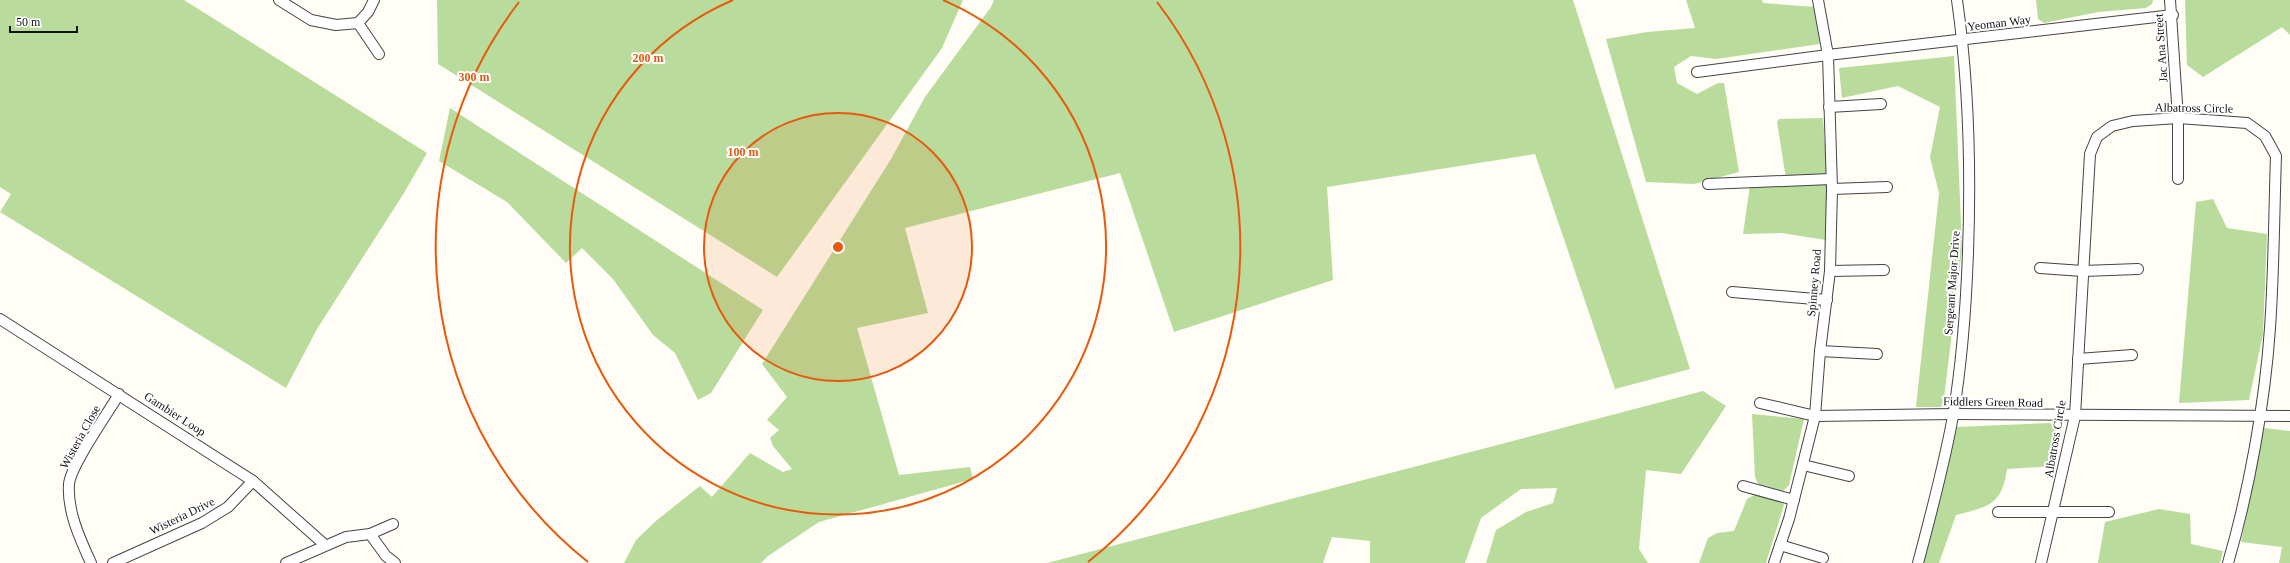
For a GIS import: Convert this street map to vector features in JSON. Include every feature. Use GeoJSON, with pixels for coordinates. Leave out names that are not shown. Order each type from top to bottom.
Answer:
{"type":"FeatureCollection","features":[{"type":"Feature","properties":{"kind":"street"},"geometry":{"type":"LineString","coordinates":[[279,0],[311,20],[336,25],[358,23],[368,12],[374,0]]}},
{"type":"Feature","properties":{"kind":"street","name":"Spinney Road"},"geometry":{"type":"LineString","coordinates":[[1774,563],[1794,500],[1815,416],[1820,351],[1830,271],[1832,184],[1828,55],[1818,0]]}},
{"type":"Feature","properties":{"kind":"street","name":"Sergeant Major Drive"},"geometry":{"type":"LineString","coordinates":[[1918,563],[1941,476],[1953,414],[1966,307],[1970,185],[1963,40],[1957,0]]}},
{"type":"Feature","properties":{"kind":"street","name":"Jac Ana Street"},"geometry":{"type":"LineString","coordinates":[[2170,0],[2173,16],[2178,118],[2178,179]]}},
{"type":"Feature","properties":{"kind":"street","name":"Yeoman Way"},"geometry":{"type":"LineString","coordinates":[[1697,72],[1828,55],[2173,16]]}},
{"type":"Feature","properties":{"kind":"street"},"geometry":{"type":"LineString","coordinates":[[358,23],[379,54]]}},
{"type":"Feature","properties":{"kind":"street"},"geometry":{"type":"LineString","coordinates":[[1829,107],[1881,104]]}},
{"type":"Feature","properties":{"kind":"street","name":"Albatross Circle"},"geometry":{"type":"LineString","coordinates":[[2041,563],[2054,513],[2075,416],[2090,154],[2097,137],[2112,126],[2126,123],[2178,118],[2247,123],[2265,136],[2276,156],[2270,329],[2260,415],[2236,538],[2228,563]]}},
{"type":"Feature","properties":{"kind":"street"},"geometry":{"type":"LineString","coordinates":[[1708,184],[1832,184],[1887,187]]}},
{"type":"Feature","properties":{"kind":"street"},"geometry":{"type":"LineString","coordinates":[[2040,268],[2083,271],[2138,269]]}},
{"type":"Feature","properties":{"kind":"street"},"geometry":{"type":"LineString","coordinates":[[1830,271],[1884,270]]}},
{"type":"Feature","properties":{"kind":"street"},"geometry":{"type":"LineString","coordinates":[[1732,292],[1827,300]]}},
{"type":"Feature","properties":{"kind":"street","name":"Gambier Loop"},"geometry":{"type":"LineString","coordinates":[[0,319],[253,481],[325,545]]}},
{"type":"Feature","properties":{"kind":"street"},"geometry":{"type":"LineString","coordinates":[[1820,351],[1877,354]]}},
{"type":"Feature","properties":{"kind":"street"},"geometry":{"type":"LineString","coordinates":[[2078,359],[2132,355]]}},
{"type":"Feature","properties":{"kind":"street","name":"Wisteria Close"},"geometry":{"type":"LineString","coordinates":[[91,563],[72,514],[69,484],[79,459],[119,394]]}},
{"type":"Feature","properties":{"kind":"street","name":"Fiddlers Green Road"},"geometry":{"type":"LineString","coordinates":[[1760,403],[1815,416],[1953,414],[2075,416],[2290,416]]}},
{"type":"Feature","properties":{"kind":"street"},"geometry":{"type":"LineString","coordinates":[[1802,465],[1849,476]]}},
{"type":"Feature","properties":{"kind":"street","name":"Wisteria Drive"},"geometry":{"type":"LineString","coordinates":[[113,563],[202,523],[228,507],[253,481]]}},
{"type":"Feature","properties":{"kind":"street"},"geometry":{"type":"LineString","coordinates":[[1743,486],[1794,500]]}},
{"type":"Feature","properties":{"kind":"street"},"geometry":{"type":"LineString","coordinates":[[1998,512],[2109,512]]}},
{"type":"Feature","properties":{"kind":"street"},"geometry":{"type":"LineString","coordinates":[[286,563],[346,537],[370,534],[393,524]]}},
{"type":"Feature","properties":{"kind":"street"},"geometry":{"type":"LineString","coordinates":[[370,534],[386,556],[395,563]]}},
{"type":"Feature","properties":{"kind":"street"},"geometry":{"type":"LineString","coordinates":[[1780,545],[1823,558]]}},
{"type":"Feature","properties":{"kind":"green space"},"geometry":{"type":"Polygon","coordinates":[[[0,0],[184,0],[427,153],[404,193],[317,329],[286,388],[0,212],[11,194],[0,187],[0,0]]]}},
{"type":"Feature","properties":{"kind":"green space"},"geometry":{"type":"Polygon","coordinates":[[[437,0],[963,0],[942,48],[777,277],[438,64],[437,0]]]}},
{"type":"Feature","properties":{"kind":"green space"},"geometry":{"type":"Polygon","coordinates":[[[994,0],[1573,0],[1690,369],[1615,389],[1535,154],[1327,187],[1333,280],[1174,332],[1120,173],[905,228],[928,313],[857,328],[899,475],[970,467],[973,479],[819,522],[768,556],[761,563],[624,563],[636,540],[657,520],[700,486],[712,497],[750,453],[783,472],[792,469],[773,446],[770,438],[779,430],[767,420],[787,397],[762,364],[891,159],[925,97],[991,7],[994,0]]]}},
{"type":"Feature","properties":{"kind":"green space"},"geometry":{"type":"Polygon","coordinates":[[[1686,0],[1762,0],[1763,3],[1816,7],[1820,44],[1716,59],[1691,56],[1674,67],[1677,83],[1697,94],[1718,83],[1724,83],[1739,172],[1694,184],[1646,182],[1606,39],[1647,32],[1695,28],[1686,0]]]}},
{"type":"Feature","properties":{"kind":"green space"},"geometry":{"type":"Polygon","coordinates":[[[2036,0],[2153,0],[2152,4],[2146,8],[2098,12],[2044,23],[2038,19],[2036,0]]]}},
{"type":"Feature","properties":{"kind":"green space"},"geometry":{"type":"Polygon","coordinates":[[[2185,0],[2290,0],[2290,35],[2282,27],[2203,77],[2187,65],[2185,0]]]}},
{"type":"Feature","properties":{"kind":"green space"},"geometry":{"type":"Polygon","coordinates":[[[1954,56],[1962,249],[1943,407],[1916,407],[1939,193],[1930,157],[1940,107],[1898,86],[1842,98],[1839,68],[1954,56]]]}},
{"type":"Feature","properties":{"kind":"green space"},"geometry":{"type":"Polygon","coordinates":[[[450,108],[763,310],[711,393],[698,400],[675,353],[653,335],[613,279],[582,248],[566,263],[507,202],[439,161],[450,108]]]}},
{"type":"Feature","properties":{"kind":"green space"},"geometry":{"type":"Polygon","coordinates":[[[1823,118],[1829,200],[1826,240],[1781,233],[1743,234],[1750,185],[1787,185],[1777,122],[1779,119],[1823,118]]]}},
{"type":"Feature","properties":{"kind":"green space"},"geometry":{"type":"Polygon","coordinates":[[[2213,199],[2227,228],[2267,234],[2263,334],[2249,400],[2179,403],[2196,202],[2213,199]]]}},
{"type":"Feature","properties":{"kind":"green space"},"geometry":{"type":"Polygon","coordinates":[[[1703,391],[1726,406],[1681,474],[1646,470],[1639,549],[1648,563],[1486,563],[1496,530],[1526,512],[1553,503],[1557,488],[1521,489],[1481,518],[1465,563],[1370,563],[1370,541],[1332,537],[1323,563],[1047,563],[1703,391]]]}},
{"type":"Feature","properties":{"kind":"green space"},"geometry":{"type":"Polygon","coordinates":[[[1752,414],[1804,419],[1789,485],[1782,492],[1759,486],[1755,477],[1752,414]]]}},
{"type":"Feature","properties":{"kind":"green space"},"geometry":{"type":"Polygon","coordinates":[[[2049,423],[2061,427],[2056,466],[2007,469],[2005,481],[1997,498],[1984,507],[1956,515],[1939,563],[1920,563],[1955,427],[2049,423]]]}},
{"type":"Feature","properties":{"kind":"green space"},"geometry":{"type":"Polygon","coordinates":[[[2264,428],[2290,431],[2290,563],[2279,563],[2282,547],[2241,542],[2264,428]]]}},
{"type":"Feature","properties":{"kind":"green space"},"geometry":{"type":"Polygon","coordinates":[[[1756,494],[1782,501],[1784,505],[1766,563],[1699,563],[1708,538],[1717,533],[1734,531],[1747,499],[1756,494]]]}},
{"type":"Feature","properties":{"kind":"green space"},"geometry":{"type":"Polygon","coordinates":[[[2159,509],[2190,514],[2191,544],[2223,551],[2220,563],[2098,563],[2105,522],[2159,509]]]}}]}
